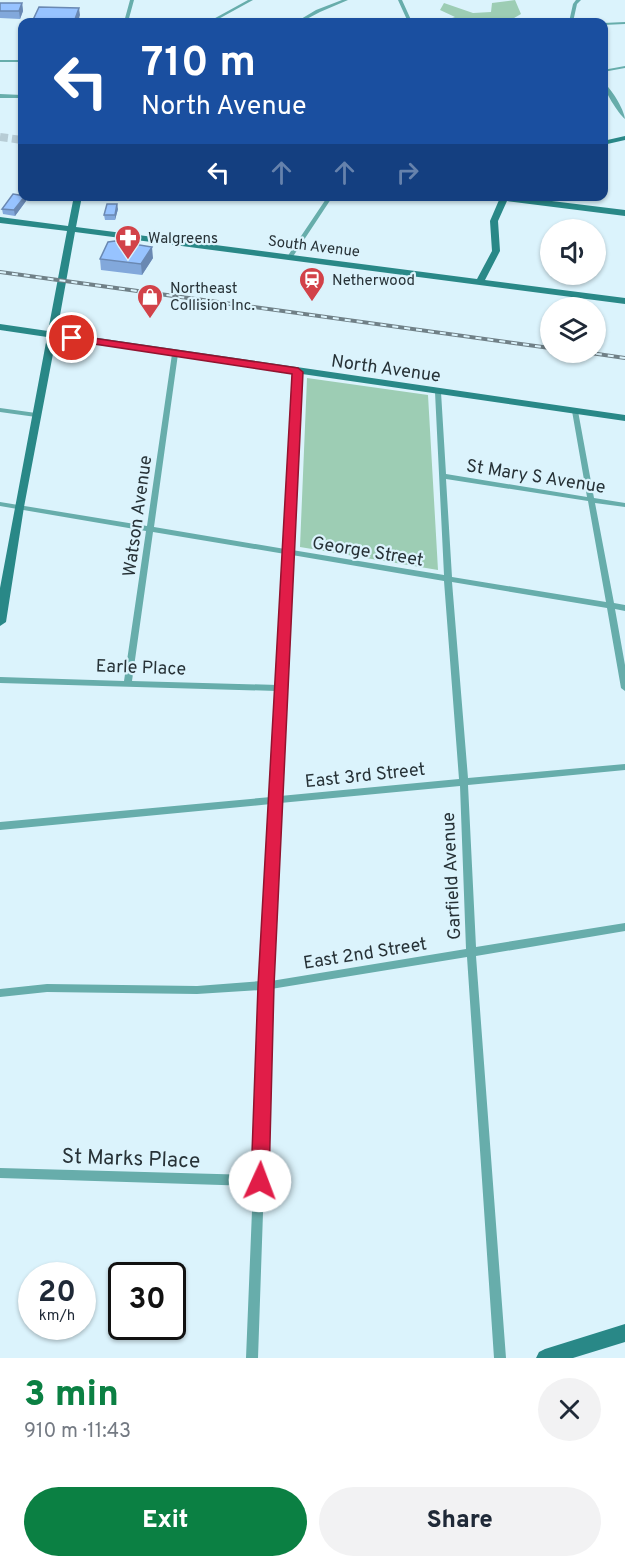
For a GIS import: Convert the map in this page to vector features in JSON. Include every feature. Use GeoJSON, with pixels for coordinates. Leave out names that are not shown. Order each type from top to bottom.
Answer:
{"type":"FeatureCollection","features":[{"type":"Feature","properties":{"kind":"street"},"geometry":{"type":"LineString","coordinates":[[127,18],[132,0]]}},
{"type":"Feature","properties":{"kind":"street"},"geometry":{"type":"LineString","coordinates":[[217,18],[251,0]]}},
{"type":"Feature","properties":{"kind":"street"},"geometry":{"type":"LineString","coordinates":[[305,18],[346,0]]}},
{"type":"Feature","properties":{"kind":"street"},"geometry":{"type":"LineString","coordinates":[[400,0],[408,18]]}},
{"type":"Feature","properties":{"kind":"street"},"geometry":{"type":"LineString","coordinates":[[572,18],[575,4],[579,0]]}},
{"type":"Feature","properties":{"kind":"street"},"geometry":{"type":"LineString","coordinates":[[608,24],[625,23]]}},
{"type":"Feature","properties":{"kind":"street"},"geometry":{"type":"LineString","coordinates":[[0,61],[18,62]]}},
{"type":"Feature","properties":{"kind":"street"},"geometry":{"type":"LineString","coordinates":[[608,70],[625,67]]}},
{"type":"Feature","properties":{"kind":"street"},"geometry":{"type":"LineString","coordinates":[[608,88],[625,117]]}},
{"type":"Feature","properties":{"kind":"street"},"geometry":{"type":"LineString","coordinates":[[0,96],[18,97]]}},
{"type":"Feature","properties":{"kind":"street"},"geometry":{"type":"LineString","coordinates":[[608,142],[625,138]]}},
{"type":"Feature","properties":{"kind":"street"},"geometry":{"type":"LineString","coordinates":[[0,622],[19,507],[77,201]]}},
{"type":"Feature","properties":{"kind":"street"},"geometry":{"type":"LineString","coordinates":[[290,257],[328,201]]}},
{"type":"Feature","properties":{"kind":"street"},"geometry":{"type":"LineString","coordinates":[[480,281],[496,251],[494,220],[503,201]]}},
{"type":"Feature","properties":{"kind":"street"},"geometry":{"type":"LineString","coordinates":[[528,201],[625,213]]}},
{"type":"Feature","properties":{"kind":"street","name":"South Avenue"},"geometry":{"type":"LineString","coordinates":[[0,220],[625,301]]}},
{"type":"Feature","properties":{"kind":"street","name":"North Avenue"},"geometry":{"type":"LineString","coordinates":[[0,327],[625,418]]}},
{"type":"Feature","properties":{"kind":"street","name":"Watson Avenue"},"geometry":{"type":"LineString","coordinates":[[128,683],[175,354]]}},
{"type":"Feature","properties":{"kind":"street"},"geometry":{"type":"LineString","coordinates":[[252,1358],[266,986],[298,372]]}},
{"type":"Feature","properties":{"kind":"street","name":"Garfield Avenue"},"geometry":{"type":"LineString","coordinates":[[438,392],[448,579],[464,782],[471,952],[500,1358]]}},
{"type":"Feature","properties":{"kind":"street"},"geometry":{"type":"LineString","coordinates":[[0,410],[36,415]]}},
{"type":"Feature","properties":{"kind":"street"},"geometry":{"type":"LineString","coordinates":[[575,411],[625,688]]}},
{"type":"Feature","properties":{"kind":"street","name":"St Mary S Avenue"},"geometry":{"type":"LineString","coordinates":[[442,476],[625,505]]}},
{"type":"Feature","properties":{"kind":"street","name":"George Street"},"geometry":{"type":"LineString","coordinates":[[0,504],[625,608]]}},
{"type":"Feature","properties":{"kind":"street","name":"Earle Place"},"geometry":{"type":"LineString","coordinates":[[0,680],[280,688]]}},
{"type":"Feature","properties":{"kind":"street","name":"East 3rd Street"},"geometry":{"type":"LineString","coordinates":[[0,826],[625,767]]}},
{"type":"Feature","properties":{"kind":"street","name":"East 2nd Street"},"geometry":{"type":"LineString","coordinates":[[0,993],[47,988],[197,990],[266,986],[625,927]]}},
{"type":"Feature","properties":{"kind":"street","name":"St Marks Place"},"geometry":{"type":"LineString","coordinates":[[0,1173],[260,1181]]}},
{"type":"Feature","properties":{"kind":"street"},"geometry":{"type":"LineString","coordinates":[[545,1358],[625,1333]]}},
{"type":"Feature","properties":{"kind":"green space"},"geometry":{"type":"Polygon","coordinates":[[[515,0],[521,14],[514,18],[452,18],[455,17],[440,10],[444,3],[473,13],[491,12],[492,3],[515,0]]]}},
{"type":"Feature","properties":{"kind":"green space"},"geometry":{"type":"Polygon","coordinates":[[[307,378],[428,395],[438,570],[300,547],[307,378]]]}},
{"type":"Feature","properties":{"kind":"building"},"geometry":{"type":"Polygon","coordinates":[[[0,3],[22,3],[19,11],[0,11],[0,3]]]}},
{"type":"Feature","properties":{"kind":"building"},"geometry":{"type":"Polygon","coordinates":[[[39,7],[79,8],[75,18],[34,18],[39,7]]]}},
{"type":"Feature","properties":{"kind":"building"},"geometry":{"type":"Polygon","coordinates":[[[13,194],[18,195],[18,201],[21,201],[14,210],[2,209],[13,194]]]}},
{"type":"Feature","properties":{"kind":"building"},"geometry":{"type":"Polygon","coordinates":[[[107,204],[117,204],[115,215],[104,215],[107,204]]]}},
{"type":"Feature","properties":{"kind":"building"},"geometry":{"type":"Polygon","coordinates":[[[108,242],[152,247],[141,264],[100,259],[108,242]]]}},
{"type":"Feature","properties":{"kind":"tunnel"},"geometry":{"type":"LineString","coordinates":[[0,137],[18,139]]}},
{"type":"Feature","properties":{"kind":"railway"},"geometry":{"type":"LineString","coordinates":[[0,272],[540,347]]}},
{"type":"Feature","properties":{"kind":"railway"},"geometry":{"type":"LineString","coordinates":[[606,355],[625,358]]}},
{"type":"Feature","properties":{"kind":"place","name":"Walgreens"},"geometry":{"type":"Point","coordinates":[128,261]}},
{"type":"Feature","properties":{"kind":"place","name":"Netherwood"},"geometry":{"type":"Point","coordinates":[312,303]}},
{"type":"Feature","properties":{"kind":"place","name":"Northeast Collision Inc."},"geometry":{"type":"Point","coordinates":[150,320]}},
{"type":"Feature","properties":{"kind":"route"},"geometry":{"type":"LineString","coordinates":[[72,338],[298,372],[266,986],[260,1181]]}}]}
